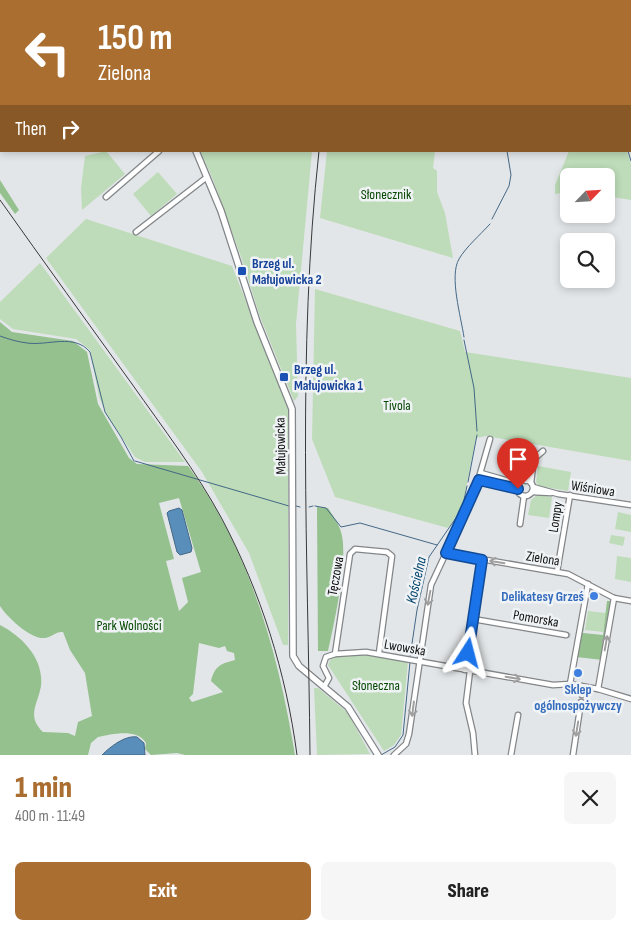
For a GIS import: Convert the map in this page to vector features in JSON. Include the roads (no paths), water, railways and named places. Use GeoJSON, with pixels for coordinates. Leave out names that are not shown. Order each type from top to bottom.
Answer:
{"type":"FeatureCollection","features":[{"type":"Feature","properties":{"kind":"street"},"geometry":{"type":"LineString","coordinates":[[106,197],[158,152]]}},
{"type":"Feature","properties":{"kind":"street","name":"Małujowicka"},"geometry":{"type":"LineString","coordinates":[[196,152],[221,211],[256,322],[290,402],[293,422],[292,652],[299,666],[352,712],[378,754]]}},
{"type":"Feature","properties":{"kind":"street"},"geometry":{"type":"LineString","coordinates":[[136,232],[207,177]]}},
{"type":"Feature","properties":{"kind":"street"},"geometry":{"type":"LineString","coordinates":[[394,755],[408,740],[429,595],[479,480],[490,439]]}},
{"type":"Feature","properties":{"kind":"street"},"geometry":{"type":"LineString","coordinates":[[520,524],[524,496],[530,486],[534,471],[533,465],[536,455],[542,450]]}},
{"type":"Feature","properties":{"kind":"street"},"geometry":{"type":"LineString","coordinates":[[481,473],[518,487],[524,496]]}},
{"type":"Feature","properties":{"kind":"street"},"geometry":{"type":"LineString","coordinates":[[479,480],[518,487],[530,486]]}},
{"type":"Feature","properties":{"kind":"street","name":"Wiśniowa"},"geometry":{"type":"LineString","coordinates":[[530,486],[551,493],[631,505]]}},
{"type":"Feature","properties":{"kind":"street","name":"Lompy"},"geometry":{"type":"LineString","coordinates":[[557,572],[570,495]]}},
{"type":"Feature","properties":{"kind":"street","name":"Tęczowa"},"geometry":{"type":"LineString","coordinates":[[335,654],[350,554],[355,549],[387,552],[392,556],[379,653]]}},
{"type":"Feature","properties":{"kind":"street","name":"Zielona"},"geometry":{"type":"LineString","coordinates":[[446,553],[568,574],[614,598],[631,601]]}},
{"type":"Feature","properties":{"kind":"street"},"geometry":{"type":"LineString","coordinates":[[475,755],[473,733],[466,703],[473,619],[482,560]]}},
{"type":"Feature","properties":{"kind":"street"},"geometry":{"type":"LineString","coordinates":[[570,684],[575,636],[588,584]]}},
{"type":"Feature","properties":{"kind":"street"},"geometry":{"type":"LineString","coordinates":[[598,689],[614,598]]}},
{"type":"Feature","properties":{"kind":"street","name":"Pomorska"},"geometry":{"type":"LineString","coordinates":[[473,619],[566,635]]}},
{"type":"Feature","properties":{"kind":"street","name":"Lwowska"},"geometry":{"type":"LineString","coordinates":[[335,654],[379,653],[553,685],[570,684],[584,686],[631,699]]}},
{"type":"Feature","properties":{"kind":"street"},"geometry":{"type":"LineString","coordinates":[[324,687],[329,678],[323,666],[324,659],[335,654]]}},
{"type":"Feature","properties":{"kind":"street"},"geometry":{"type":"LineString","coordinates":[[582,696],[584,686]]}},
{"type":"Feature","properties":{"kind":"street"},"geometry":{"type":"LineString","coordinates":[[573,755],[581,702]]}},
{"type":"Feature","properties":{"kind":"street"},"geometry":{"type":"LineString","coordinates":[[511,755],[518,716]]}},
{"type":"Feature","properties":{"kind":"water"},"geometry":{"type":"Polygon","coordinates":[[[179,508],[182,510],[192,548],[191,552],[180,555],[177,552],[167,513],[179,508]]]}},
{"type":"Feature","properties":{"kind":"water"},"geometry":{"type":"Polygon","coordinates":[[[137,737],[144,743],[145,755],[102,755],[113,745],[128,738],[137,737]]]}},
{"type":"Feature","properties":{"kind":"waterway","name":"Kościelna"},"geometry":{"type":"LineString","coordinates":[[492,219],[509,186],[511,175],[507,152]]}},
{"type":"Feature","properties":{"kind":"waterway"},"geometry":{"type":"LineString","coordinates":[[628,152],[631,161]]}},
{"type":"Feature","properties":{"kind":"waterway","name":"Kościelna"},"geometry":{"type":"LineString","coordinates":[[464,337],[455,286],[456,266],[465,250],[490,224]]}},
{"type":"Feature","properties":{"kind":"waterway"},"geometry":{"type":"LineString","coordinates":[[0,336],[27,343],[69,342],[84,346],[90,352],[105,412],[134,461]]}},
{"type":"Feature","properties":{"kind":"waterway","name":"Kościelna"},"geometry":{"type":"LineString","coordinates":[[464,340],[474,388],[477,431]]}},
{"type":"Feature","properties":{"kind":"waterway","name":"Kościelna"},"geometry":{"type":"LineString","coordinates":[[468,482],[477,435]]}},
{"type":"Feature","properties":{"kind":"waterway"},"geometry":{"type":"LineString","coordinates":[[135,461],[289,506]]}},
{"type":"Feature","properties":{"kind":"waterway","name":"Kościelna"},"geometry":{"type":"LineString","coordinates":[[410,657],[417,610],[429,557],[462,509],[467,486]]}},
{"type":"Feature","properties":{"kind":"waterway"},"geometry":{"type":"LineString","coordinates":[[296,506],[300,507]]}},
{"type":"Feature","properties":{"kind":"waterway"},"geometry":{"type":"LineString","coordinates":[[309,507],[313,506]]}},
{"type":"Feature","properties":{"kind":"waterway"},"geometry":{"type":"LineString","coordinates":[[315,506],[326,508],[341,527],[360,523],[437,545]]}},
{"type":"Feature","properties":{"kind":"waterway","name":"Kościelna"},"geometry":{"type":"LineString","coordinates":[[381,755],[395,747],[403,735],[410,662]]}},
{"type":"Feature","properties":{"kind":"tunnel"},"geometry":{"type":"LineString","coordinates":[[566,635],[572,636]]}},
{"type":"Feature","properties":{"kind":"railway"},"geometry":{"type":"LineString","coordinates":[[310,755],[306,528],[306,377],[312,226],[319,152]]}},
{"type":"Feature","properties":{"kind":"railway"},"geometry":{"type":"LineString","coordinates":[[0,200],[179,450],[222,519],[249,575],[270,634],[286,694],[297,755]]}},
{"type":"Feature","properties":{"kind":"place","name":"Brzeg ul. Małujowicka 2"},"geometry":{"type":"Point","coordinates":[242,271]}},
{"type":"Feature","properties":{"kind":"place","name":"Brzeg ul. Małujowicka 1"},"geometry":{"type":"Point","coordinates":[284,377]}},
{"type":"Feature","properties":{"kind":"place","name":"Delikatesy Grześ"},"geometry":{"type":"Point","coordinates":[594,596]}},
{"type":"Feature","properties":{"kind":"place","name":"Sklep ogólnospożywczy"},"geometry":{"type":"Point","coordinates":[578,673]}},
{"type":"Feature","properties":{"kind":"park label","name":"Słonecznik"},"geometry":{"type":"Point","coordinates":[386,194]}},
{"type":"Feature","properties":{"kind":"park label","name":"Tivola"},"geometry":{"type":"Point","coordinates":[397,405]}},
{"type":"Feature","properties":{"kind":"park label","name":"Park Wolności"},"geometry":{"type":"Point","coordinates":[129,625]}},
{"type":"Feature","properties":{"kind":"park label","name":"Słoneczna"},"geometry":{"type":"Point","coordinates":[376,685]}}]}
